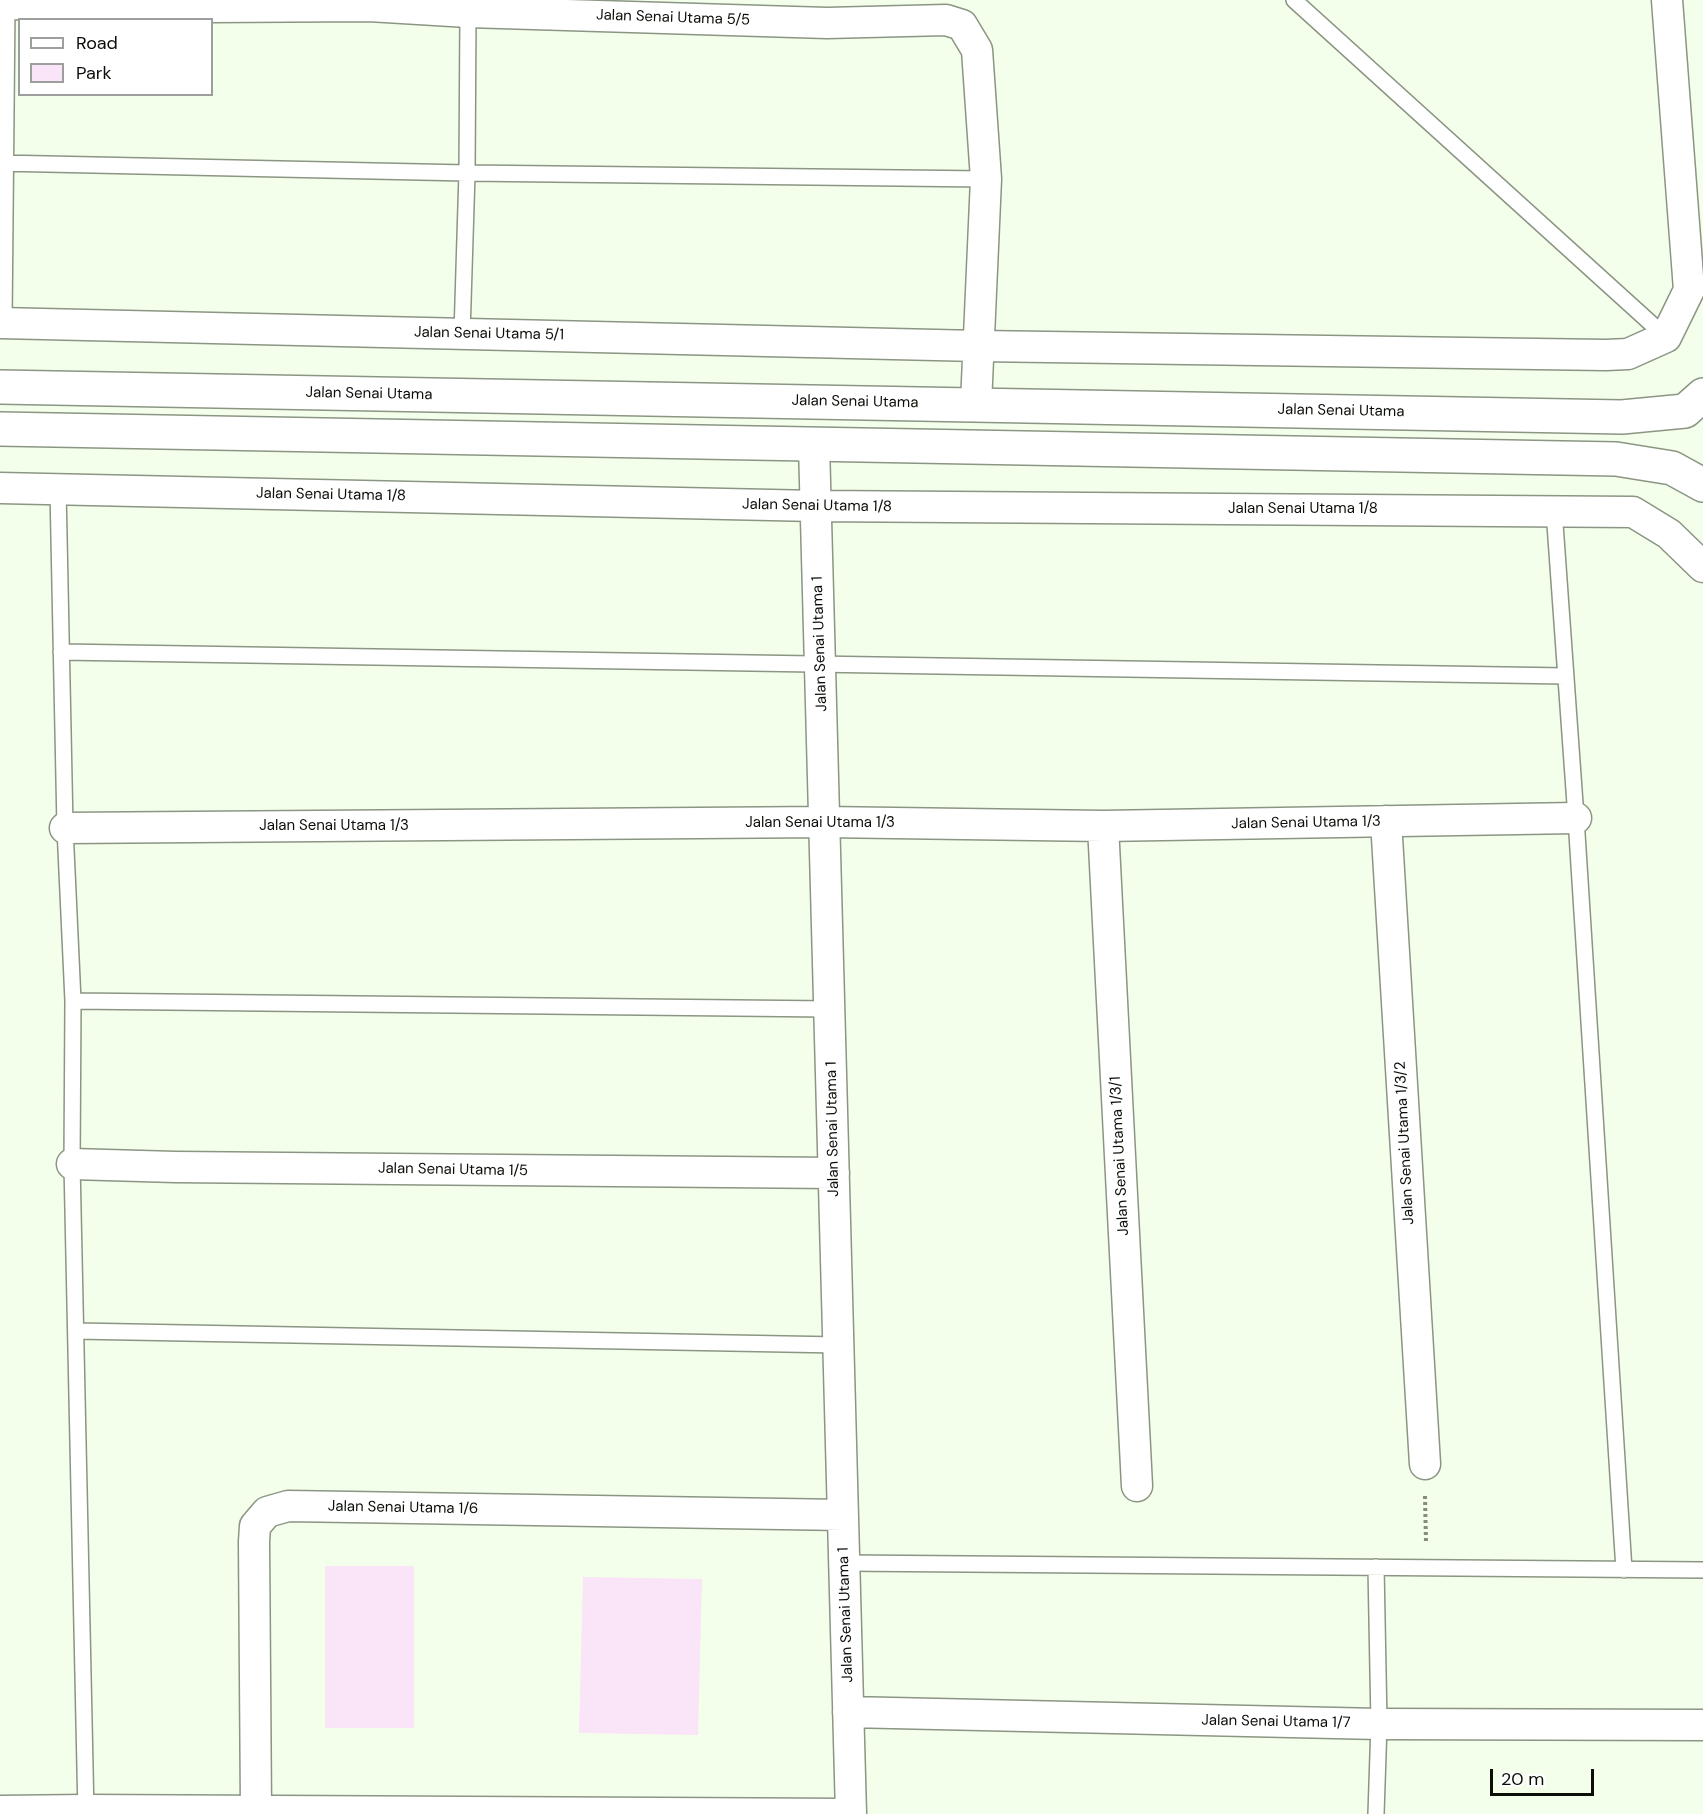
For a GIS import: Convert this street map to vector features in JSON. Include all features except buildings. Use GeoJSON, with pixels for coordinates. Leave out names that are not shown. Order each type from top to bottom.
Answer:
{"type":"FeatureCollection","features":[{"type":"Feature","properties":{"kind":"street"},"geometry":{"type":"LineString","coordinates":[[1666,336],[1689,290],[1667,0]]}},
{"type":"Feature","properties":{"kind":"street","name":"Jalan Senai Utama 5/5"},"geometry":{"type":"LineString","coordinates":[[3,4],[53,2],[369,3],[468,12],[519,7],[827,11],[946,21],[962,25],[977,50],[986,179],[976,404]]}},
{"type":"Feature","properties":{"kind":"street","name":"Jalan Senai Utama 5/1"},"geometry":{"type":"LineString","coordinates":[[2,323],[978,346],[1606,356],[1628,354],[1666,336]]}},
{"type":"Feature","properties":{"kind":"street","name":"Jalan Senai Utama"},"geometry":{"type":"LineString","coordinates":[[0,387],[1622,417],[1685,411],[1703,395]]}},
{"type":"Feature","properties":{"kind":"street"},"geometry":{"type":"LineString","coordinates":[[0,429],[1616,459],[1672,468],[1703,486]]}},
{"type":"Feature","properties":{"kind":"street","name":"Jalan Senai Utama 1"},"geometry":{"type":"LineString","coordinates":[[814,445],[851,1814]]}},
{"type":"Feature","properties":{"kind":"street","name":"Jalan Senai Utama 1/8"},"geometry":{"type":"LineString","coordinates":[[0,488],[816,507],[1634,512],[1669,534],[1703,567]]}},
{"type":"Feature","properties":{"kind":"street","name":"Jalan Senai Utama 1/3"},"geometry":{"type":"LineString","coordinates":[[65,828],[824,822],[1103,826],[1576,818]]}},
{"type":"Feature","properties":{"kind":"street","name":"Jalan Senai Utama 1/3/2"},"geometry":{"type":"LineString","coordinates":[[1386,821],[1425,1464]]}},
{"type":"Feature","properties":{"kind":"street","name":"Jalan Senai Utama 1/3/1"},"geometry":{"type":"LineString","coordinates":[[1103,826],[1137,1486]]}},
{"type":"Feature","properties":{"kind":"street","name":"Jalan Senai Utama 1/5"},"geometry":{"type":"LineString","coordinates":[[72,1164],[834,1173]]}},
{"type":"Feature","properties":{"kind":"street","name":"Jalan Senai Utama 1/6"},"geometry":{"type":"LineString","coordinates":[[255,1811],[254,1542],[255,1526],[267,1512],[288,1506],[843,1515]]}},
{"type":"Feature","properties":{"kind":"street","name":"Jalan Senai Utama 1/7"},"geometry":{"type":"LineString","coordinates":[[849,1712],[1379,1724],[1703,1725]]}},
{"type":"Feature","properties":{"kind":"street"},"geometry":{"type":"LineString","coordinates":[[0,1811],[851,1814]]}},
{"type":"Feature","properties":{"kind":"lane"},"geometry":{"type":"LineString","coordinates":[[1294,0],[1666,336]]}},
{"type":"Feature","properties":{"kind":"lane"},"geometry":{"type":"LineString","coordinates":[[2,323],[3,4]]}},
{"type":"Feature","properties":{"kind":"lane"},"geometry":{"type":"LineString","coordinates":[[462,334],[467,173],[468,12]]}},
{"type":"Feature","properties":{"kind":"lane"},"geometry":{"type":"LineString","coordinates":[[2,163],[467,173],[986,179]]}},
{"type":"Feature","properties":{"kind":"lane"},"geometry":{"type":"LineString","coordinates":[[58,489],[65,828],[73,1001],[72,1164],[86,1812]]}},
{"type":"Feature","properties":{"kind":"lane"},"geometry":{"type":"LineString","coordinates":[[1554,510],[1624,1570]]}},
{"type":"Feature","properties":{"kind":"lane"},"geometry":{"type":"LineString","coordinates":[[61,652],[1566,676]]}},
{"type":"Feature","properties":{"kind":"lane"},"geometry":{"type":"LineString","coordinates":[[73,1001],[830,1009]]}},
{"type":"Feature","properties":{"kind":"lane"},"geometry":{"type":"LineString","coordinates":[[76,1331],[839,1345]]}},
{"type":"Feature","properties":{"kind":"lane"},"geometry":{"type":"LineString","coordinates":[[844,1563],[1703,1570]]}},
{"type":"Feature","properties":{"kind":"lane"},"geometry":{"type":"LineString","coordinates":[[1376,1567],[1379,1724],[1376,1814]]}},
{"type":"Feature","properties":{"kind":"path"},"geometry":{"type":"LineString","coordinates":[[1425,1464],[1426,1567]]}},
{"type":"Feature","properties":{"kind":"green space"},"geometry":{"type":"Polygon","coordinates":[[[325,1566],[414,1566],[414,1728],[325,1728],[325,1566]]]}},
{"type":"Feature","properties":{"kind":"green space"},"geometry":{"type":"Polygon","coordinates":[[[583,1577],[702,1579],[698,1735],[579,1733],[583,1577]]]}}]}
